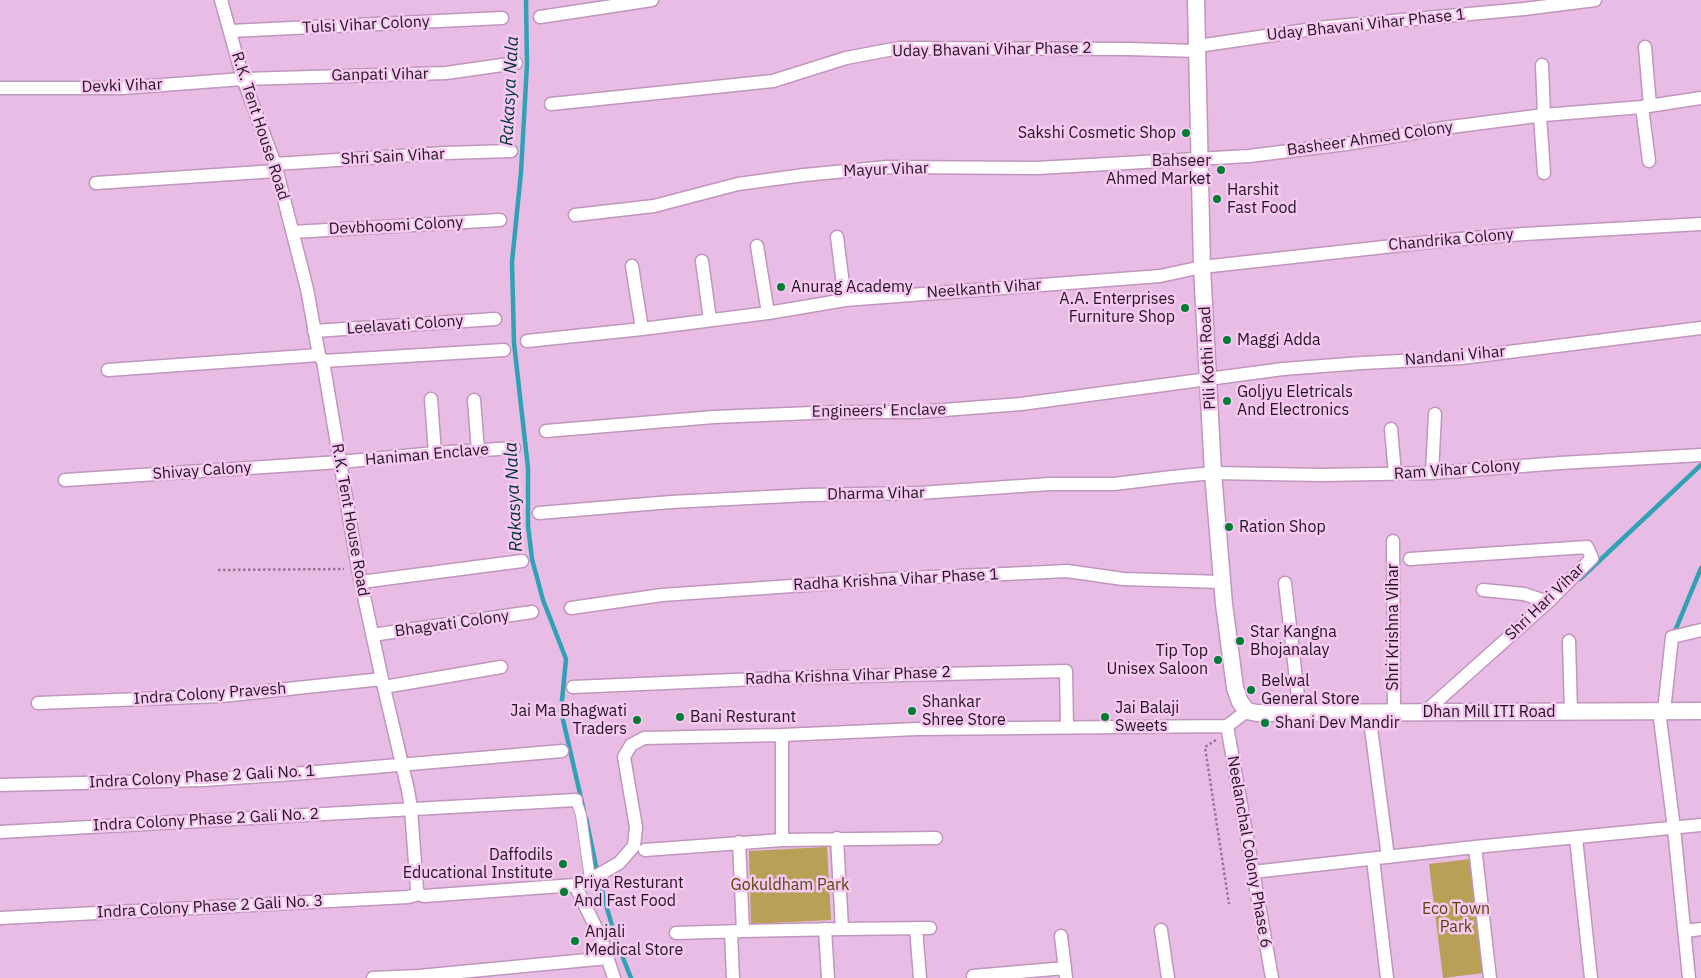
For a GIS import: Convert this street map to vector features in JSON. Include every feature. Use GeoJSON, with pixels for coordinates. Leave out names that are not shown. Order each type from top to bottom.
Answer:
{"type":"FeatureCollection","features":[{"type":"Feature","properties":{"kind":"street","name":"R.K. Tent House Road"},"geometry":{"type":"LineString","coordinates":[[221,0],[243,79],[276,167],[307,289],[358,569],[403,765],[411,809],[417,890],[419,894]]}},
{"type":"Feature","properties":{"kind":"street"},"geometry":{"type":"LineString","coordinates":[[540,17],[652,0]]}},
{"type":"Feature","properties":{"kind":"street","name":"Pili Kothi Road"},"geometry":{"type":"LineString","coordinates":[[1196,0],[1202,267],[1214,473],[1222,582],[1235,688],[1240,702],[1247,711]]}},
{"type":"Feature","properties":{"kind":"street","name":"Uday Bhavani Vihar Phase 1"},"geometry":{"type":"LineString","coordinates":[[1198,48],[1327,27],[1524,9],[1594,0]]}},
{"type":"Feature","properties":{"kind":"street","name":"Tulsi Vihar Colony"},"geometry":{"type":"LineString","coordinates":[[230,31],[502,18]]}},
{"type":"Feature","properties":{"kind":"street"},"geometry":{"type":"LineString","coordinates":[[1645,47],[1649,161]]}},
{"type":"Feature","properties":{"kind":"street","name":"Uday Bhavani Vihar Phase 2"},"geometry":{"type":"LineString","coordinates":[[551,104],[773,82],[846,58],[899,48],[1198,48]]}},
{"type":"Feature","properties":{"kind":"street","name":"Ganpati Vihar"},"geometry":{"type":"LineString","coordinates":[[243,79],[446,73],[516,63]]}},
{"type":"Feature","properties":{"kind":"street"},"geometry":{"type":"LineString","coordinates":[[1542,65],[1544,173]]}},
{"type":"Feature","properties":{"kind":"street","name":"Devki Vihar"},"geometry":{"type":"LineString","coordinates":[[0,88],[122,88],[243,79]]}},
{"type":"Feature","properties":{"kind":"street","name":"Basheer Ahmed Colony"},"geometry":{"type":"LineString","coordinates":[[1200,158],[1266,154],[1542,115],[1646,106],[1701,98]]}},
{"type":"Feature","properties":{"kind":"street","name":"Shri Sain Vihar"},"geometry":{"type":"LineString","coordinates":[[96,183],[445,153],[511,152]]}},
{"type":"Feature","properties":{"kind":"street","name":"Mayur Vihar"},"geometry":{"type":"LineString","coordinates":[[575,215],[654,206],[738,184],[887,167],[1037,168],[1200,158]]}},
{"type":"Feature","properties":{"kind":"street","name":"Devbhoomi Colony"},"geometry":{"type":"LineString","coordinates":[[293,232],[500,220]]}},
{"type":"Feature","properties":{"kind":"street","name":"Chandrika Colony"},"geometry":{"type":"LineString","coordinates":[[1202,267],[1448,240],[1701,224]]}},
{"type":"Feature","properties":{"kind":"street"},"geometry":{"type":"LineString","coordinates":[[837,237],[845,300]]}},
{"type":"Feature","properties":{"kind":"street"},"geometry":{"type":"LineString","coordinates":[[757,246],[768,312]]}},
{"type":"Feature","properties":{"kind":"street"},"geometry":{"type":"LineString","coordinates":[[702,261],[710,320]]}},
{"type":"Feature","properties":{"kind":"street"},"geometry":{"type":"LineString","coordinates":[[632,266],[642,329]]}},
{"type":"Feature","properties":{"kind":"street","name":"Neelkanth Vihar"},"geometry":{"type":"LineString","coordinates":[[527,341],[642,329],[845,300],[1160,276],[1202,267]]}},
{"type":"Feature","properties":{"kind":"street","name":"Leelavati Colony"},"geometry":{"type":"LineString","coordinates":[[314,331],[495,319]]}},
{"type":"Feature","properties":{"kind":"street","name":"Nandani Vihar"},"geometry":{"type":"LineString","coordinates":[[1210,379],[1323,366],[1461,358],[1701,328]]}},
{"type":"Feature","properties":{"kind":"street"},"geometry":{"type":"LineString","coordinates":[[108,370],[504,350]]}},
{"type":"Feature","properties":{"kind":"street","name":"Engineers' Enclave"},"geometry":{"type":"LineString","coordinates":[[546,431],[714,417],[836,412],[918,412],[1021,404],[1210,379]]}},
{"type":"Feature","properties":{"kind":"street"},"geometry":{"type":"LineString","coordinates":[[431,399],[435,453]]}},
{"type":"Feature","properties":{"kind":"street"},"geometry":{"type":"LineString","coordinates":[[474,400],[478,450]]}},
{"type":"Feature","properties":{"kind":"street"},"geometry":{"type":"LineString","coordinates":[[1432,472],[1435,414]]}},
{"type":"Feature","properties":{"kind":"street"},"geometry":{"type":"LineString","coordinates":[[1391,429],[1395,474]]}},
{"type":"Feature","properties":{"kind":"street","name":"Haniman Enclave"},"geometry":{"type":"LineString","coordinates":[[340,462],[514,448]]}},
{"type":"Feature","properties":{"kind":"street","name":"Ram Vihar Colony"},"geometry":{"type":"LineString","coordinates":[[1214,473],[1395,474],[1701,455]]}},
{"type":"Feature","properties":{"kind":"street","name":"Shivay Calony"},"geometry":{"type":"LineString","coordinates":[[65,480],[340,462]]}},
{"type":"Feature","properties":{"kind":"street","name":"Dharma Vihar"},"geometry":{"type":"LineString","coordinates":[[539,513],[671,502],[807,495],[919,493],[1050,484],[1114,484],[1214,473]]}},
{"type":"Feature","properties":{"kind":"street","name":"Shri Krishna Vihar"},"geometry":{"type":"LineString","coordinates":[[1393,541],[1394,712]]}},
{"type":"Feature","properties":{"kind":"street","name":"Shri Hari Vihar"},"geometry":{"type":"LineString","coordinates":[[1410,559],[1587,547],[1592,558],[1548,602],[1426,711]]}},
{"type":"Feature","properties":{"kind":"street"},"geometry":{"type":"LineString","coordinates":[[361,582],[522,561]]}},
{"type":"Feature","properties":{"kind":"street","name":"Radha Krishna Vihar Phase 1"},"geometry":{"type":"LineString","coordinates":[[571,608],[662,595],[908,578],[1067,571],[1123,579],[1222,582]]}},
{"type":"Feature","properties":{"kind":"street"},"geometry":{"type":"LineString","coordinates":[[1285,583],[1300,714]]}},
{"type":"Feature","properties":{"kind":"street"},"geometry":{"type":"LineString","coordinates":[[1483,590],[1524,594],[1548,602]]}},
{"type":"Feature","properties":{"kind":"street","name":"Bhagvati Colony"},"geometry":{"type":"LineString","coordinates":[[372,636],[532,612]]}},
{"type":"Feature","properties":{"kind":"street"},"geometry":{"type":"LineString","coordinates":[[1689,978],[1661,711],[1672,637],[1701,630]]}},
{"type":"Feature","properties":{"kind":"street"},"geometry":{"type":"LineString","coordinates":[[1569,641],[1571,712]]}},
{"type":"Feature","properties":{"kind":"street","name":"Indra Colony Pravesh"},"geometry":{"type":"LineString","coordinates":[[38,703],[221,696],[383,683],[501,667]]}},
{"type":"Feature","properties":{"kind":"street","name":"Radha Krishna Vihar Phase 2"},"geometry":{"type":"LineString","coordinates":[[573,688],[779,678],[1066,671],[1067,728]]}},
{"type":"Feature","properties":{"kind":"street"},"geometry":{"type":"LineString","coordinates":[[419,894],[424,896],[574,886],[592,879],[619,863],[634,846],[636,827],[624,757],[631,745],[644,738],[782,736],[917,729],[1228,729],[1247,711]]}},
{"type":"Feature","properties":{"kind":"street","name":"Dhan Mill ITI Road"},"geometry":{"type":"LineString","coordinates":[[1247,711],[1258,714],[1426,711],[1701,711]]}},
{"type":"Feature","properties":{"kind":"street"},"geometry":{"type":"LineString","coordinates":[[1369,713],[1388,857]]}},
{"type":"Feature","properties":{"kind":"street","name":"Neelanchal Colony Phase 6"},"geometry":{"type":"LineString","coordinates":[[1228,729],[1272,978]]}},
{"type":"Feature","properties":{"kind":"street"},"geometry":{"type":"LineString","coordinates":[[782,736],[782,840]]}},
{"type":"Feature","properties":{"kind":"street","name":"Indra Colony Phase 2 Gali No. 1"},"geometry":{"type":"LineString","coordinates":[[0,785],[203,780],[562,751]]}},
{"type":"Feature","properties":{"kind":"street"},"geometry":{"type":"LineString","coordinates":[[576,800],[581,815],[592,879]]}},
{"type":"Feature","properties":{"kind":"street","name":"Indra Colony Phase 2 Gali No. 2"},"geometry":{"type":"LineString","coordinates":[[0,832],[576,800]]}},
{"type":"Feature","properties":{"kind":"street"},"geometry":{"type":"LineString","coordinates":[[1253,872],[1475,847],[1701,825]]}},
{"type":"Feature","properties":{"kind":"street"},"geometry":{"type":"LineString","coordinates":[[837,838],[842,929]]}},
{"type":"Feature","properties":{"kind":"street"},"geometry":{"type":"LineString","coordinates":[[644,850],[782,840],[936,838]]}},
{"type":"Feature","properties":{"kind":"street"},"geometry":{"type":"LineString","coordinates":[[1576,838],[1590,978]]}},
{"type":"Feature","properties":{"kind":"street"},"geometry":{"type":"LineString","coordinates":[[733,978],[737,932],[739,842]]}},
{"type":"Feature","properties":{"kind":"street"},"geometry":{"type":"LineString","coordinates":[[1475,847],[1490,978]]}},
{"type":"Feature","properties":{"kind":"street"},"geometry":{"type":"LineString","coordinates":[[1373,859],[1387,978]]}},
{"type":"Feature","properties":{"kind":"street"},"geometry":{"type":"LineString","coordinates":[[574,886],[600,938],[614,978]]}},
{"type":"Feature","properties":{"kind":"street","name":"Indra Colony Phase 2 Gali No. 3"},"geometry":{"type":"LineString","coordinates":[[0,918],[408,897],[419,894]]}},
{"type":"Feature","properties":{"kind":"street"},"geometry":{"type":"LineString","coordinates":[[916,928],[920,978]]}},
{"type":"Feature","properties":{"kind":"street"},"geometry":{"type":"LineString","coordinates":[[676,934],[930,928]]}},
{"type":"Feature","properties":{"kind":"street"},"geometry":{"type":"LineString","coordinates":[[825,929],[828,978]]}},
{"type":"Feature","properties":{"kind":"street"},"geometry":{"type":"LineString","coordinates":[[1684,931],[1701,929]]}},
{"type":"Feature","properties":{"kind":"street"},"geometry":{"type":"LineString","coordinates":[[1161,930],[1168,978]]}},
{"type":"Feature","properties":{"kind":"street"},"geometry":{"type":"LineString","coordinates":[[973,976],[1066,973],[1061,936]]}},
{"type":"Feature","properties":{"kind":"street"},"geometry":{"type":"LineString","coordinates":[[373,978],[419,976],[608,958]]}},
{"type":"Feature","properties":{"kind":"path"},"geometry":{"type":"LineString","coordinates":[[218,570],[358,569]]}},
{"type":"Feature","properties":{"kind":"path"},"geometry":{"type":"LineString","coordinates":[[1228,729],[1205,746],[1229,904]]}},
{"type":"Feature","properties":{"kind":"green space","name":"Gokuldham Park"},"geometry":{"type":"Polygon","coordinates":[[[827,847],[831,920],[751,924],[749,851],[827,847]]]}},
{"type":"Feature","properties":{"kind":"green space","name":"Eco Town Park"},"geometry":{"type":"Polygon","coordinates":[[[1470,859],[1483,973],[1443,978],[1429,864],[1470,859]]]}},
{"type":"Feature","properties":{"kind":"waterway","name":"Rakasya Nala"},"geometry":{"type":"LineString","coordinates":[[526,0],[527,64],[521,172],[512,262],[514,343],[528,468],[528,526],[532,559],[543,600],[566,659],[561,711],[584,811]]}},
{"type":"Feature","properties":{"kind":"waterway"},"geometry":{"type":"LineString","coordinates":[[1580,579],[1701,465]]}},
{"type":"Feature","properties":{"kind":"waterway"},"geometry":{"type":"LineString","coordinates":[[1675,631],[1701,568]]}},
{"type":"Feature","properties":{"kind":"waterway","name":"Rakasya Nala"},"geometry":{"type":"LineString","coordinates":[[586,818],[598,876],[616,940],[631,978]]}},
{"type":"Feature","properties":{"kind":"place","name":"Sakshi Cosmetic Shop"},"geometry":{"type":"Point","coordinates":[1186,133]}},
{"type":"Feature","properties":{"kind":"place","name":"Bahseer Ahmed Market"},"geometry":{"type":"Point","coordinates":[1221,170]}},
{"type":"Feature","properties":{"kind":"place","name":"Harshit Fast Food"},"geometry":{"type":"Point","coordinates":[1217,199]}},
{"type":"Feature","properties":{"kind":"place","name":"Anurag Academy"},"geometry":{"type":"Point","coordinates":[781,287]}},
{"type":"Feature","properties":{"kind":"place","name":"A.A. Enterprises Furniture Shop"},"geometry":{"type":"Point","coordinates":[1185,308]}},
{"type":"Feature","properties":{"kind":"place","name":"Maggi Adda"},"geometry":{"type":"Point","coordinates":[1227,340]}},
{"type":"Feature","properties":{"kind":"place","name":"Goljyu Eletricals And Electronics"},"geometry":{"type":"Point","coordinates":[1227,401]}},
{"type":"Feature","properties":{"kind":"place","name":"Ration Shop"},"geometry":{"type":"Point","coordinates":[1229,527]}},
{"type":"Feature","properties":{"kind":"place","name":"Star Kangna Bhojanalay"},"geometry":{"type":"Point","coordinates":[1240,641]}},
{"type":"Feature","properties":{"kind":"place","name":"Tip Top Unisex Saloon"},"geometry":{"type":"Point","coordinates":[1218,660]}},
{"type":"Feature","properties":{"kind":"place","name":"Belwal General Store"},"geometry":{"type":"Point","coordinates":[1251,690]}},
{"type":"Feature","properties":{"kind":"place","name":"Shankar Shree Store"},"geometry":{"type":"Point","coordinates":[912,711]}},
{"type":"Feature","properties":{"kind":"place","name":"Bani Resturant"},"geometry":{"type":"Point","coordinates":[680,717]}},
{"type":"Feature","properties":{"kind":"place","name":"Jai Balaji Sweets"},"geometry":{"type":"Point","coordinates":[1105,717]}},
{"type":"Feature","properties":{"kind":"place","name":"Jai Ma Bhagwati Traders"},"geometry":{"type":"Point","coordinates":[637,720]}},
{"type":"Feature","properties":{"kind":"place","name":"Shani Dev Mandir"},"geometry":{"type":"Point","coordinates":[1265,723]}},
{"type":"Feature","properties":{"kind":"place","name":"Daffodils Educational Institute"},"geometry":{"type":"Point","coordinates":[563,864]}},
{"type":"Feature","properties":{"kind":"place","name":"Priya Resturant And Fast Food"},"geometry":{"type":"Point","coordinates":[564,892]}},
{"type":"Feature","properties":{"kind":"place","name":"Anjali Medical Store"},"geometry":{"type":"Point","coordinates":[575,941]}}]}
